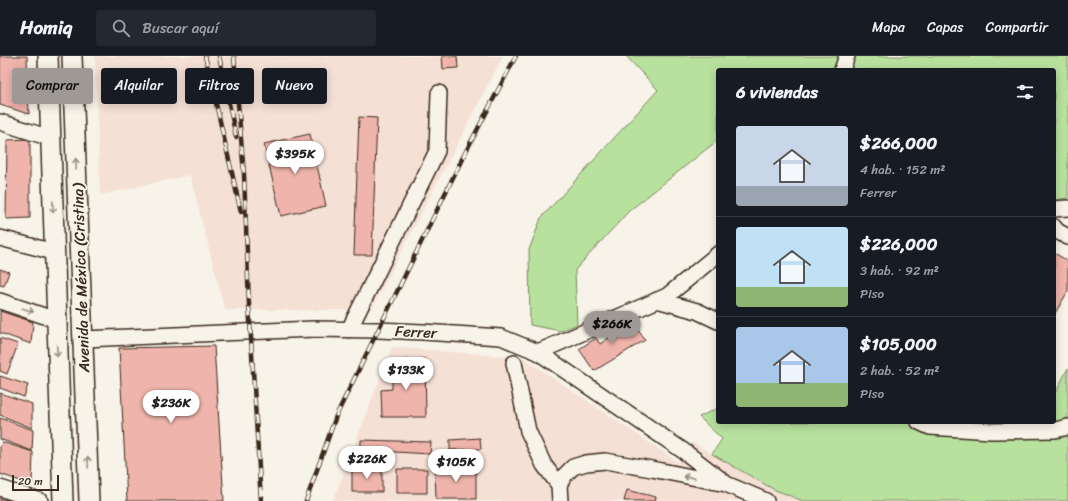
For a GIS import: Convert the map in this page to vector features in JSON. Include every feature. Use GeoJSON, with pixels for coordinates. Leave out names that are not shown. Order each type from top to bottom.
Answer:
{"type":"FeatureCollection","features":[{"type":"Feature","properties":{"kind":"main road","name":"Avenida de México (Cristina)"},"geometry":{"type":"LineString","coordinates":[[48,56],[63,501]]}},
{"type":"Feature","properties":{"kind":"main road","name":"Avenida de México (Cristina)"},"geometry":{"type":"LineString","coordinates":[[72,56],[89,501]]}},
{"type":"Feature","properties":{"kind":"street"},"geometry":{"type":"LineString","coordinates":[[843,68],[847,56]]}},
{"type":"Feature","properties":{"kind":"street"},"geometry":{"type":"LineString","coordinates":[[349,330],[437,151],[439,93]]}},
{"type":"Feature","properties":{"kind":"street"},"geometry":{"type":"LineString","coordinates":[[0,122],[50,138]]}},
{"type":"Feature","properties":{"kind":"street"},"geometry":{"type":"LineString","coordinates":[[1056,209],[1068,208]]}},
{"type":"Feature","properties":{"kind":"street"},"geometry":{"type":"LineString","coordinates":[[1056,231],[1068,237]]}},
{"type":"Feature","properties":{"kind":"street"},"geometry":{"type":"LineString","coordinates":[[0,238],[54,252]]}},
{"type":"Feature","properties":{"kind":"street"},"geometry":{"type":"LineString","coordinates":[[538,352],[667,296],[716,256]]}},
{"type":"Feature","properties":{"kind":"street"},"geometry":{"type":"LineString","coordinates":[[657,300],[697,311],[716,320]]}},
{"type":"Feature","properties":{"kind":"street"},"geometry":{"type":"LineString","coordinates":[[0,301],[56,320]]}},
{"type":"Feature","properties":{"kind":"street","name":"Ferrer"},"geometry":{"type":"LineString","coordinates":[[84,339],[314,329],[423,332],[501,337],[538,352],[685,452],[726,484]]}},
{"type":"Feature","properties":{"kind":"street"},"geometry":{"type":"LineString","coordinates":[[514,363],[528,431],[544,465],[559,485]]}},
{"type":"Feature","properties":{"kind":"street"},"geometry":{"type":"LineString","coordinates":[[923,424],[930,427],[992,431],[1055,430],[1068,427]]}},
{"type":"Feature","properties":{"kind":"street"},"geometry":{"type":"LineString","coordinates":[[560,501],[559,485],[564,476],[573,468],[586,463],[606,462],[652,469],[726,484],[766,501]]}},
{"type":"Feature","properties":{"kind":"street"},"geometry":{"type":"LineString","coordinates":[[0,488],[40,501]]}},
{"type":"Feature","properties":{"kind":"shaded area"},"geometry":{"type":"Polygon","coordinates":[[[95,56],[503,56],[371,310],[225,310],[190,175],[100,195],[95,56]]]}},
{"type":"Feature","properties":{"kind":"shaded area"},"geometry":{"type":"Polygon","coordinates":[[[392,347],[524,358],[678,462],[692,442],[773,489],[803,501],[333,501],[392,347]]]}},
{"type":"Feature","properties":{"kind":"green space"},"geometry":{"type":"Polygon","coordinates":[[[626,56],[1068,56],[1068,198],[1056,200],[1056,68],[716,68],[716,142],[629,211],[575,270],[577,324],[561,331],[530,325],[529,250],[541,218],[658,90],[626,56]]]}},
{"type":"Feature","properties":{"kind":"green space"},"geometry":{"type":"Polygon","coordinates":[[[1068,368],[1068,418],[1056,422],[1056,392],[1068,368]]]}},
{"type":"Feature","properties":{"kind":"green space"},"geometry":{"type":"Polygon","coordinates":[[[716,409],[716,424],[913,424],[933,432],[1050,438],[1068,435],[1068,501],[803,501],[773,489],[712,454],[722,439],[699,417],[716,409]]]}},
{"type":"Feature","properties":{"kind":"green space"},"geometry":{"type":"Polygon","coordinates":[[[982,424],[1046,424],[1030,425],[982,424]]]}},
{"type":"Feature","properties":{"kind":"building"},"geometry":{"type":"Polygon","coordinates":[[[0,56],[27,56],[27,68],[12,68],[12,104],[29,104],[29,114],[0,105],[0,56]]]}},
{"type":"Feature","properties":{"kind":"building"},"geometry":{"type":"Polygon","coordinates":[[[442,56],[457,56],[458,68],[443,69],[442,56]]]}},
{"type":"Feature","properties":{"kind":"building"},"geometry":{"type":"Polygon","coordinates":[[[359,117],[377,118],[372,255],[354,255],[359,117]]]}},
{"type":"Feature","properties":{"kind":"building"},"geometry":{"type":"Polygon","coordinates":[[[310,134],[326,206],[281,216],[264,144],[310,134]]]}},
{"type":"Feature","properties":{"kind":"building"},"geometry":{"type":"Polygon","coordinates":[[[30,139],[30,218],[6,219],[7,140],[30,139]]]}},
{"type":"Feature","properties":{"kind":"building"},"geometry":{"type":"Polygon","coordinates":[[[1056,254],[1068,261],[1068,291],[1056,312],[1056,254]]]}},
{"type":"Feature","properties":{"kind":"building"},"geometry":{"type":"Polygon","coordinates":[[[0,269],[9,272],[4,286],[0,285],[0,269]]]}},
{"type":"Feature","properties":{"kind":"building"},"geometry":{"type":"Polygon","coordinates":[[[0,311],[33,322],[31,344],[0,333],[0,311]]]}},
{"type":"Feature","properties":{"kind":"building"},"geometry":{"type":"Polygon","coordinates":[[[630,318],[645,340],[594,371],[579,349],[596,338],[600,344],[616,333],[612,328],[630,318]]]}},
{"type":"Feature","properties":{"kind":"building"},"geometry":{"type":"Polygon","coordinates":[[[0,338],[18,344],[7,374],[0,371],[0,338]]]}},
{"type":"Feature","properties":{"kind":"building"},"geometry":{"type":"Polygon","coordinates":[[[214,346],[224,501],[127,501],[119,348],[214,346]]]}},
{"type":"Feature","properties":{"kind":"building"},"geometry":{"type":"Polygon","coordinates":[[[425,359],[426,417],[382,417],[381,390],[392,389],[392,361],[425,359]]]}},
{"type":"Feature","properties":{"kind":"building"},"geometry":{"type":"Polygon","coordinates":[[[0,376],[28,385],[24,397],[0,388],[0,376]]]}},
{"type":"Feature","properties":{"kind":"building"},"geometry":{"type":"Polygon","coordinates":[[[0,393],[32,404],[32,428],[0,415],[0,393]]]}},
{"type":"Feature","properties":{"kind":"building"},"geometry":{"type":"Polygon","coordinates":[[[0,418],[33,430],[32,451],[0,439],[0,418]]]}},
{"type":"Feature","properties":{"kind":"building"},"geometry":{"type":"Polygon","coordinates":[[[480,438],[481,449],[450,450],[450,440],[480,438]]]}},
{"type":"Feature","properties":{"kind":"building"},"geometry":{"type":"Polygon","coordinates":[[[361,440],[431,442],[430,454],[361,450],[361,440]]]}},
{"type":"Feature","properties":{"kind":"building"},"geometry":{"type":"Polygon","coordinates":[[[2,442],[33,452],[32,485],[0,474],[0,447],[2,442]]]}},
{"type":"Feature","properties":{"kind":"building"},"geometry":{"type":"Polygon","coordinates":[[[352,468],[382,468],[382,492],[352,492],[352,468]]]}},
{"type":"Feature","properties":{"kind":"building"},"geometry":{"type":"Polygon","coordinates":[[[435,468],[476,468],[476,499],[436,499],[435,468]]]}},
{"type":"Feature","properties":{"kind":"building"},"geometry":{"type":"Polygon","coordinates":[[[397,469],[427,469],[427,493],[397,493],[397,469]]]}},
{"type":"Feature","properties":{"kind":"building"},"geometry":{"type":"Polygon","coordinates":[[[627,490],[656,497],[655,501],[624,501],[627,490]]]}},
{"type":"Feature","properties":{"kind":"building"},"geometry":{"type":"Polygon","coordinates":[[[0,498],[11,501],[0,501],[0,498]]]}},
{"type":"Feature","properties":{"kind":"railway"},"geometry":{"type":"LineString","coordinates":[[205,56],[241,212]]}},
{"type":"Feature","properties":{"kind":"railway"},"geometry":{"type":"LineString","coordinates":[[219,56],[236,137]]}},
{"type":"Feature","properties":{"kind":"railway"},"geometry":{"type":"LineString","coordinates":[[234,56],[244,174],[249,305],[261,501]]}},
{"type":"Feature","properties":{"kind":"railway"},"geometry":{"type":"LineString","coordinates":[[306,501],[336,416],[463,157],[516,56]]}}]}
